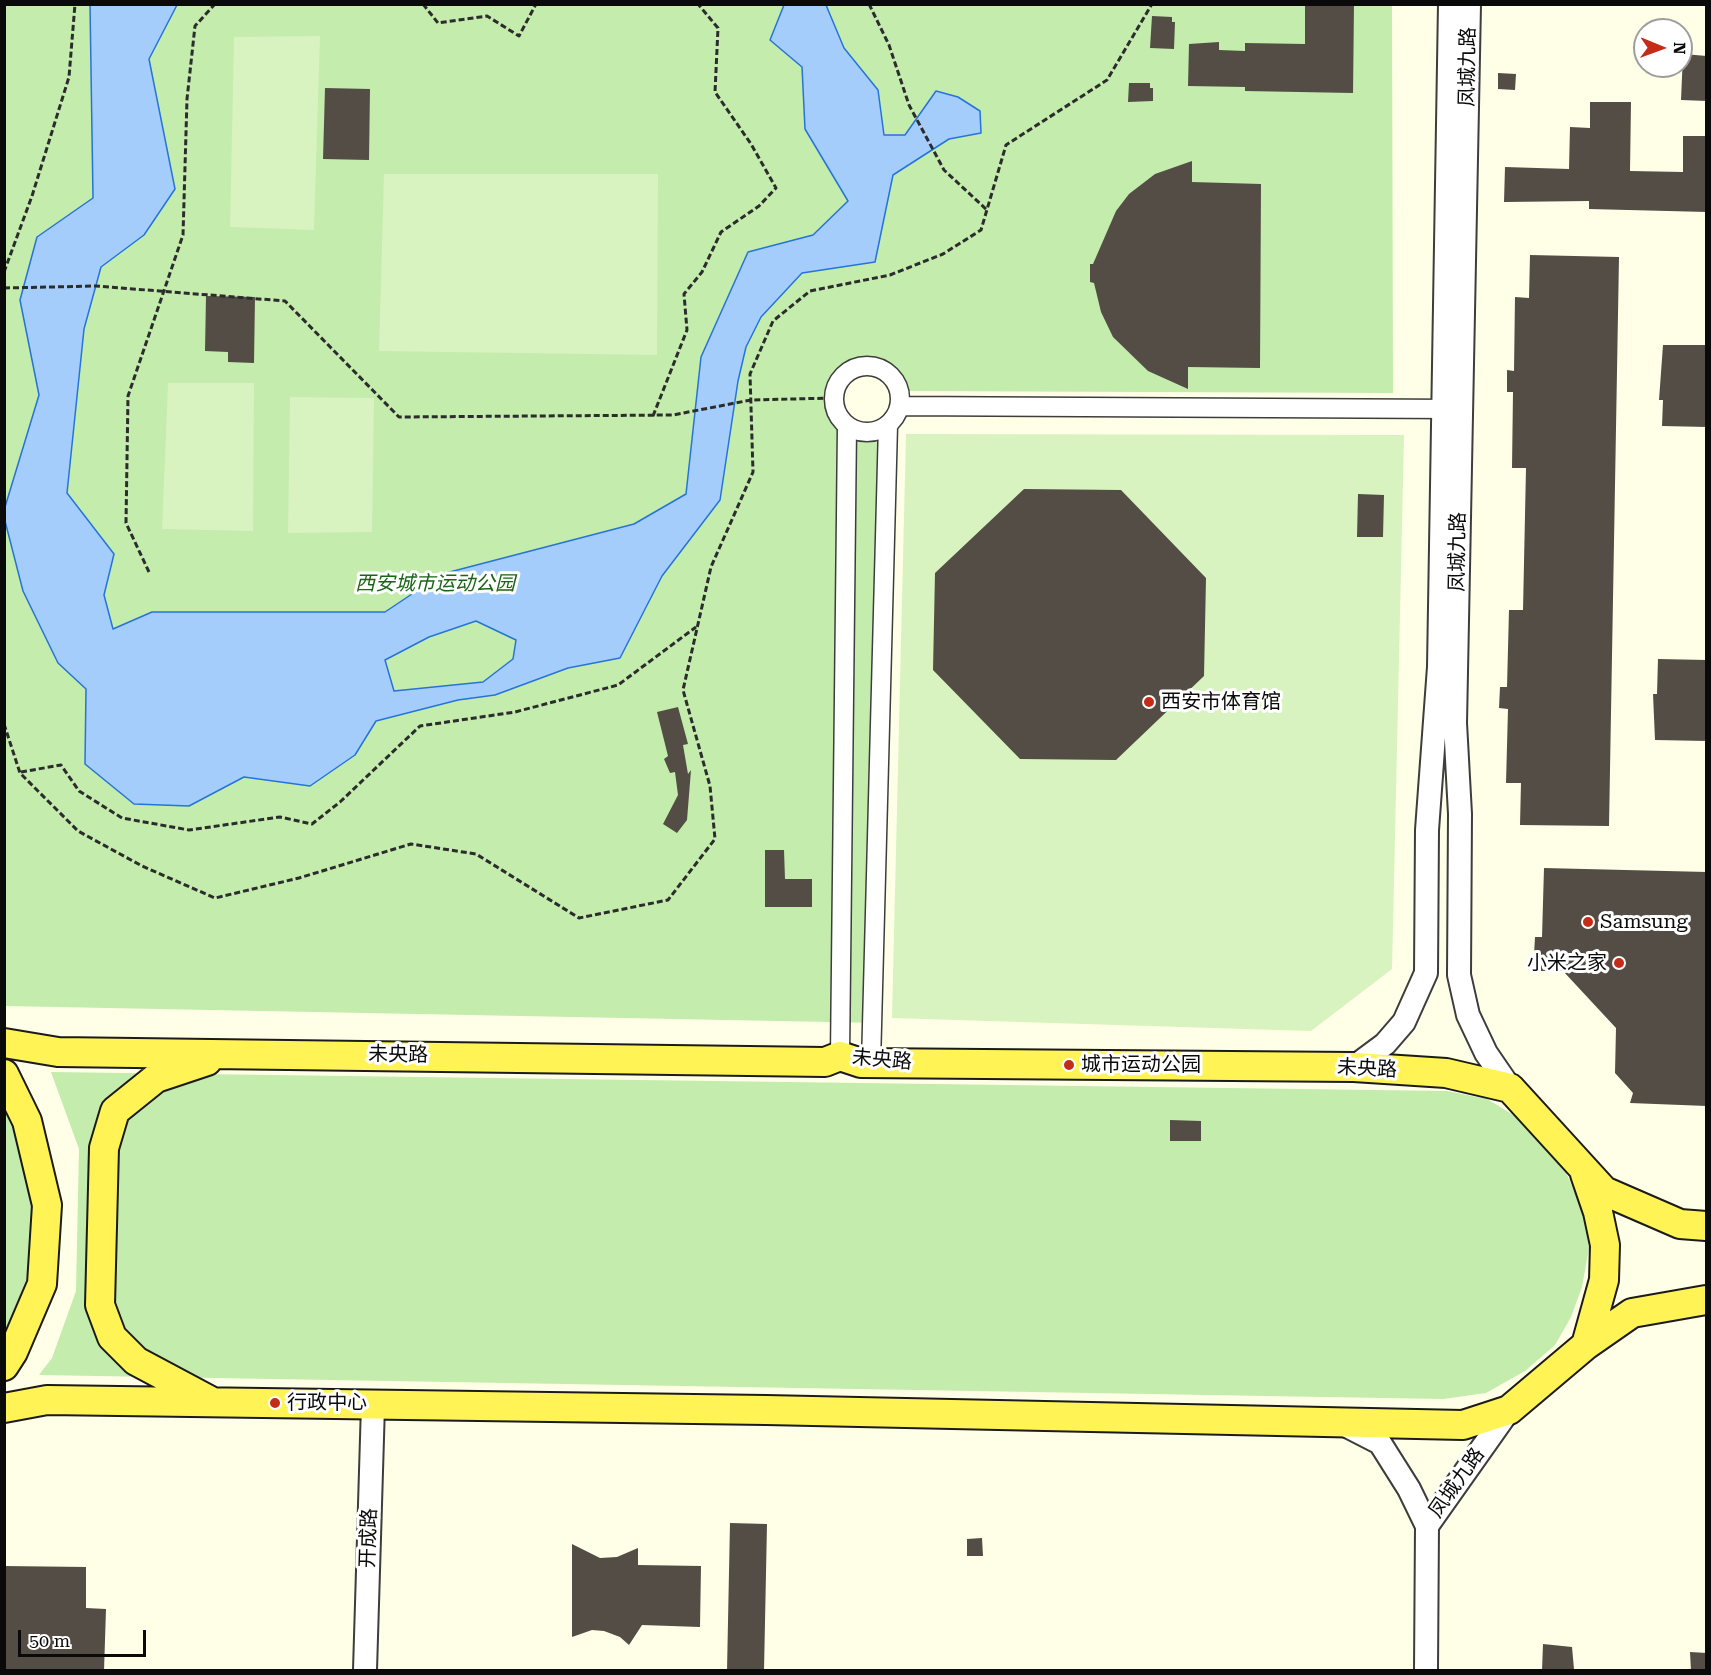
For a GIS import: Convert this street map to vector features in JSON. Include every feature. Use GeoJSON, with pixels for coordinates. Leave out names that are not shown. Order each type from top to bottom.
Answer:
{"type":"FeatureCollection","features":[{"type":"Feature","properties":{"kind":"main road","name":"未央路"},"geometry":{"type":"LineString","coordinates":[[4,1043],[58,1052],[825,1062],[840,1056],[871,1063],[1354,1067],[1446,1074],[1510,1088]]}},
{"type":"Feature","properties":{"kind":"main road"},"geometry":{"type":"LineString","coordinates":[[215,1403],[136,1361],[112,1337],[100,1305],[104,1148],[115,1111],[156,1078],[232,1053]]}},
{"type":"Feature","properties":{"kind":"main road"},"geometry":{"type":"LineString","coordinates":[[4,1074],[27,1121],[47,1205],[42,1284],[13,1352],[4,1366]]}},
{"type":"Feature","properties":{"kind":"main road"},"geometry":{"type":"LineString","coordinates":[[1510,1088],[1581,1163],[1604,1191],[1680,1224],[1707,1226]]}},
{"type":"Feature","properties":{"kind":"main road"},"geometry":{"type":"LineString","coordinates":[[1581,1163],[1598,1212],[1605,1245],[1604,1280],[1586,1344]]}},
{"type":"Feature","properties":{"kind":"main road"},"geometry":{"type":"LineString","coordinates":[[4,1408],[48,1400],[778,1410],[1463,1425],[1509,1410],[1586,1344],[1632,1313],[1707,1300]]}},
{"type":"Feature","properties":{"kind":"street","name":"凤城九路"},"geometry":{"type":"LineString","coordinates":[[1450,4],[1455,723],[1460,814],[1459,975],[1468,1015],[1486,1053],[1510,1088]]}},
{"type":"Feature","properties":{"kind":"street","name":"凤城九路"},"geometry":{"type":"LineString","coordinates":[[1354,1067],[1385,1044],[1404,1022],[1426,973],[1427,830],[1439,667],[1469,4]]}},
{"type":"Feature","properties":{"kind":"street"},"geometry":{"type":"LineString","coordinates":[[840,1056],[847,426],[835,408],[834,398],[842,378],[859,367],[870,366],[881,369],[897,384],[899,406],[888,425],[871,1063]]}},
{"type":"Feature","properties":{"kind":"street"},"geometry":{"type":"LineString","coordinates":[[899,406],[1452,409]]}},
{"type":"Feature","properties":{"kind":"street"},"geometry":{"type":"LineString","coordinates":[[847,426],[867,432],[888,425]]}},
{"type":"Feature","properties":{"kind":"street","name":"开成路"},"geometry":{"type":"LineString","coordinates":[[365,1671],[373,1405]]}},
{"type":"Feature","properties":{"kind":"street","name":"凤城九路"},"geometry":{"type":"LineString","coordinates":[[1426,1671],[1427,1526],[1509,1410]]}},
{"type":"Feature","properties":{"kind":"street"},"geometry":{"type":"LineString","coordinates":[[1340,1422],[1380,1443],[1409,1489],[1427,1526]]}},
{"type":"Feature","properties":{"kind":"path"},"geometry":{"type":"LineString","coordinates":[[4,272],[32,196],[69,77],[75,4]]}},
{"type":"Feature","properties":{"kind":"path"},"geometry":{"type":"LineString","coordinates":[[149,572],[126,523],[128,396],[183,235],[187,99],[195,26],[215,4]]}},
{"type":"Feature","properties":{"kind":"path"},"geometry":{"type":"LineString","coordinates":[[423,4],[438,23],[487,16],[519,36],[536,4]]}},
{"type":"Feature","properties":{"kind":"path"},"geometry":{"type":"LineString","coordinates":[[653,416],[687,330],[684,294],[702,272],[721,232],[759,206],[776,188],[751,144],[715,92],[718,28],[699,4]]}},
{"type":"Feature","properties":{"kind":"path"},"geometry":{"type":"LineString","coordinates":[[869,4],[889,45],[909,105],[944,170],[987,210]]}},
{"type":"Feature","properties":{"kind":"path"},"geometry":{"type":"LineString","coordinates":[[4,724],[20,773],[78,831],[142,866],[215,898],[299,878],[411,844],[476,854],[579,918],[668,900],[715,839],[710,786],[683,690],[711,567],[753,472],[750,374],[773,321],[810,291],[890,275],[943,254],[981,230],[1006,145],[1107,80],[1152,4]]}},
{"type":"Feature","properties":{"kind":"path"},"geometry":{"type":"LineString","coordinates":[[4,288],[96,286],[285,301],[399,417],[653,416],[673,415],[751,400],[834,398]]}},
{"type":"Feature","properties":{"kind":"path"},"geometry":{"type":"LineString","coordinates":[[20,773],[61,765],[79,791],[122,818],[189,830],[280,817],[312,824],[340,802],[420,726],[515,712],[618,686],[698,626]]}},
{"type":"Feature","properties":{"kind":"green space","name":"西安城市运动公园"},"geometry":{"type":"Polygon","coordinates":[[[5,5],[1392,5],[1393,393],[908,391],[895,370],[878,361],[853,358],[838,369],[828,387],[828,405],[835,424],[854,439],[893,444],[882,1023],[5,1006],[5,5]]]}},
{"type":"Feature","properties":{"kind":"green space"},"geometry":{"type":"Polygon","coordinates":[[[320,36],[314,230],[230,227],[234,37],[320,36]]]}},
{"type":"Feature","properties":{"kind":"green space"},"geometry":{"type":"Polygon","coordinates":[[[384,174],[658,174],[657,355],[379,351],[384,174]]]}},
{"type":"Feature","properties":{"kind":"green space"},"geometry":{"type":"Polygon","coordinates":[[[168,383],[254,383],[253,531],[162,529],[168,383]]]}},
{"type":"Feature","properties":{"kind":"green space"},"geometry":{"type":"Polygon","coordinates":[[[290,397],[374,398],[372,532],[288,533],[290,397]]]}},
{"type":"Feature","properties":{"kind":"green space","name":"西安市体育馆"},"geometry":{"type":"Polygon","coordinates":[[[906,434],[1404,435],[1392,969],[1311,1031],[892,1018],[906,434]]]}},
{"type":"Feature","properties":{"kind":"green space"},"geometry":{"type":"Polygon","coordinates":[[[51,1072],[1447,1091],[1487,1099],[1520,1119],[1564,1168],[1584,1213],[1589,1248],[1582,1287],[1571,1317],[1555,1345],[1525,1371],[1486,1393],[1443,1399],[39,1375],[52,1358],[76,1291],[79,1149],[51,1072]]]}},
{"type":"Feature","properties":{"kind":"green space"},"geometry":{"type":"Polygon","coordinates":[[[5,1101],[12,1114],[34,1213],[29,1272],[5,1336],[5,1101]]]}},
{"type":"Feature","properties":{"kind":"water"},"geometry":{"type":"Polygon","coordinates":[[[90,5],[177,5],[149,59],[175,189],[144,235],[101,267],[84,329],[67,493],[114,554],[104,595],[113,629],[152,612],[385,612],[442,574],[634,524],[686,494],[701,357],[748,252],[813,235],[848,201],[805,129],[802,67],[770,40],[784,5],[826,5],[844,48],[878,90],[884,135],[905,135],[936,91],[958,97],[980,111],[981,133],[949,139],[893,175],[875,262],[802,273],[761,317],[746,347],[738,381],[720,500],[662,576],[620,658],[568,668],[495,695],[458,700],[376,721],[355,755],[310,786],[244,777],[189,806],[134,804],[85,764],[86,689],[58,663],[23,591],[5,521],[5,507],[39,395],[20,300],[37,237],[93,198],[90,5]],[[476,621],[429,637],[385,660],[394,691],[483,682],[513,659],[516,640],[476,621]]]}},
{"type":"Feature","properties":{"kind":"building"},"geometry":{"type":"Polygon","coordinates":[[[1305,4],[1354,4],[1353,93],[1245,91],[1245,87],[1188,86],[1189,44],[1219,42],[1219,50],[1245,51],[1245,43],[1305,44],[1305,4]]]}},
{"type":"Feature","properties":{"kind":"building"},"geometry":{"type":"Polygon","coordinates":[[[1152,16],[1172,17],[1172,22],[1175,22],[1174,49],[1150,48],[1152,16]]]}},
{"type":"Feature","properties":{"kind":"building"},"geometry":{"type":"Polygon","coordinates":[[[1693,55],[1707,56],[1707,101],[1681,100],[1682,78],[1693,78],[1693,55]]]}},
{"type":"Feature","properties":{"kind":"building"},"geometry":{"type":"Polygon","coordinates":[[[1498,73],[1516,74],[1515,90],[1498,89],[1498,73]]]}},
{"type":"Feature","properties":{"kind":"building"},"geometry":{"type":"Polygon","coordinates":[[[1129,83],[1150,83],[1150,88],[1153,88],[1153,101],[1128,102],[1129,83]]]}},
{"type":"Feature","properties":{"kind":"building"},"geometry":{"type":"Polygon","coordinates":[[[325,88],[370,89],[369,160],[323,159],[325,88]]]}},
{"type":"Feature","properties":{"kind":"building"},"geometry":{"type":"Polygon","coordinates":[[[1590,102],[1631,102],[1630,171],[1683,172],[1683,136],[1707,136],[1707,212],[1589,209],[1589,201],[1504,202],[1505,167],[1569,169],[1570,127],[1590,128],[1590,102]]]}},
{"type":"Feature","properties":{"kind":"building"},"geometry":{"type":"Polygon","coordinates":[[[1192,161],[1192,182],[1261,184],[1260,368],[1188,367],[1188,389],[1148,371],[1113,337],[1101,312],[1094,283],[1090,282],[1090,264],[1093,264],[1116,211],[1129,194],[1155,174],[1192,161]]]}},
{"type":"Feature","properties":{"kind":"building"},"geometry":{"type":"Polygon","coordinates":[[[1530,255],[1619,257],[1609,826],[1520,825],[1521,783],[1506,783],[1508,709],[1499,708],[1500,687],[1507,687],[1509,610],[1523,610],[1526,468],[1512,468],[1513,392],[1507,392],[1507,370],[1514,371],[1515,297],[1529,298],[1530,255]]]}},
{"type":"Feature","properties":{"kind":"building"},"geometry":{"type":"Polygon","coordinates":[[[206,296],[255,297],[254,363],[228,362],[228,352],[205,351],[206,296]]]}},
{"type":"Feature","properties":{"kind":"building"},"geometry":{"type":"Polygon","coordinates":[[[1663,345],[1707,345],[1707,427],[1662,426],[1663,400],[1659,400],[1663,345]]]}},
{"type":"Feature","properties":{"kind":"building"},"geometry":{"type":"Polygon","coordinates":[[[1024,489],[1121,490],[1206,578],[1204,676],[1116,760],[1020,759],[933,670],[935,573],[1024,489]]]}},
{"type":"Feature","properties":{"kind":"building"},"geometry":{"type":"Polygon","coordinates":[[[1358,494],[1384,495],[1383,537],[1357,537],[1358,494]]]}},
{"type":"Feature","properties":{"kind":"building"},"geometry":{"type":"Polygon","coordinates":[[[1658,659],[1707,660],[1707,741],[1655,740],[1653,694],[1657,694],[1658,659]]]}},
{"type":"Feature","properties":{"kind":"building"},"geometry":{"type":"Polygon","coordinates":[[[678,707],[688,744],[683,745],[688,774],[691,770],[687,820],[677,833],[663,824],[678,795],[675,772],[670,773],[664,759],[668,756],[657,712],[678,707]]]}},
{"type":"Feature","properties":{"kind":"building"},"geometry":{"type":"Polygon","coordinates":[[[765,850],[784,850],[785,879],[812,879],[812,907],[765,907],[765,850]]]}},
{"type":"Feature","properties":{"kind":"building"},"geometry":{"type":"Polygon","coordinates":[[[1544,868],[1707,872],[1707,1106],[1630,1103],[1633,1093],[1615,1073],[1616,1028],[1563,971],[1541,971],[1541,955],[1534,955],[1535,937],[1542,937],[1544,868]]]}},
{"type":"Feature","properties":{"kind":"building"},"geometry":{"type":"Polygon","coordinates":[[[1170,1120],[1201,1121],[1201,1141],[1170,1141],[1170,1120]]]}},
{"type":"Feature","properties":{"kind":"building"},"geometry":{"type":"Polygon","coordinates":[[[730,1523],[767,1524],[764,1671],[727,1671],[730,1523]]]}},
{"type":"Feature","properties":{"kind":"building"},"geometry":{"type":"Polygon","coordinates":[[[982,1538],[983,1556],[967,1556],[967,1539],[982,1538]]]}},
{"type":"Feature","properties":{"kind":"building"},"geometry":{"type":"Polygon","coordinates":[[[572,1544],[600,1558],[617,1557],[638,1548],[638,1565],[701,1566],[700,1627],[642,1625],[629,1645],[620,1637],[604,1631],[592,1630],[572,1637],[572,1544]]]}},
{"type":"Feature","properties":{"kind":"building"},"geometry":{"type":"Polygon","coordinates":[[[4,1566],[86,1567],[86,1608],[106,1609],[104,1671],[4,1671],[4,1566]]]}},
{"type":"Feature","properties":{"kind":"building"},"geometry":{"type":"Polygon","coordinates":[[[1543,1644],[1572,1647],[1574,1669],[1542,1671],[1543,1644]]]}},
{"type":"Feature","properties":{"kind":"building"},"geometry":{"type":"Polygon","coordinates":[[[1690,1652],[1707,1653],[1707,1671],[1691,1671],[1690,1652]]]}},
{"type":"Feature","properties":{"kind":"place","name":"西安市体育馆"},"geometry":{"type":"Point","coordinates":[1149,702]}},
{"type":"Feature","properties":{"kind":"place","name":"Samsung"},"geometry":{"type":"Point","coordinates":[1588,922]}},
{"type":"Feature","properties":{"kind":"place","name":"小米之家"},"geometry":{"type":"Point","coordinates":[1619,963]}},
{"type":"Feature","properties":{"kind":"place","name":"城市运动公园"},"geometry":{"type":"Point","coordinates":[1069,1065]}},
{"type":"Feature","properties":{"kind":"place","name":"行政中心"},"geometry":{"type":"Point","coordinates":[275,1403]}}]}
